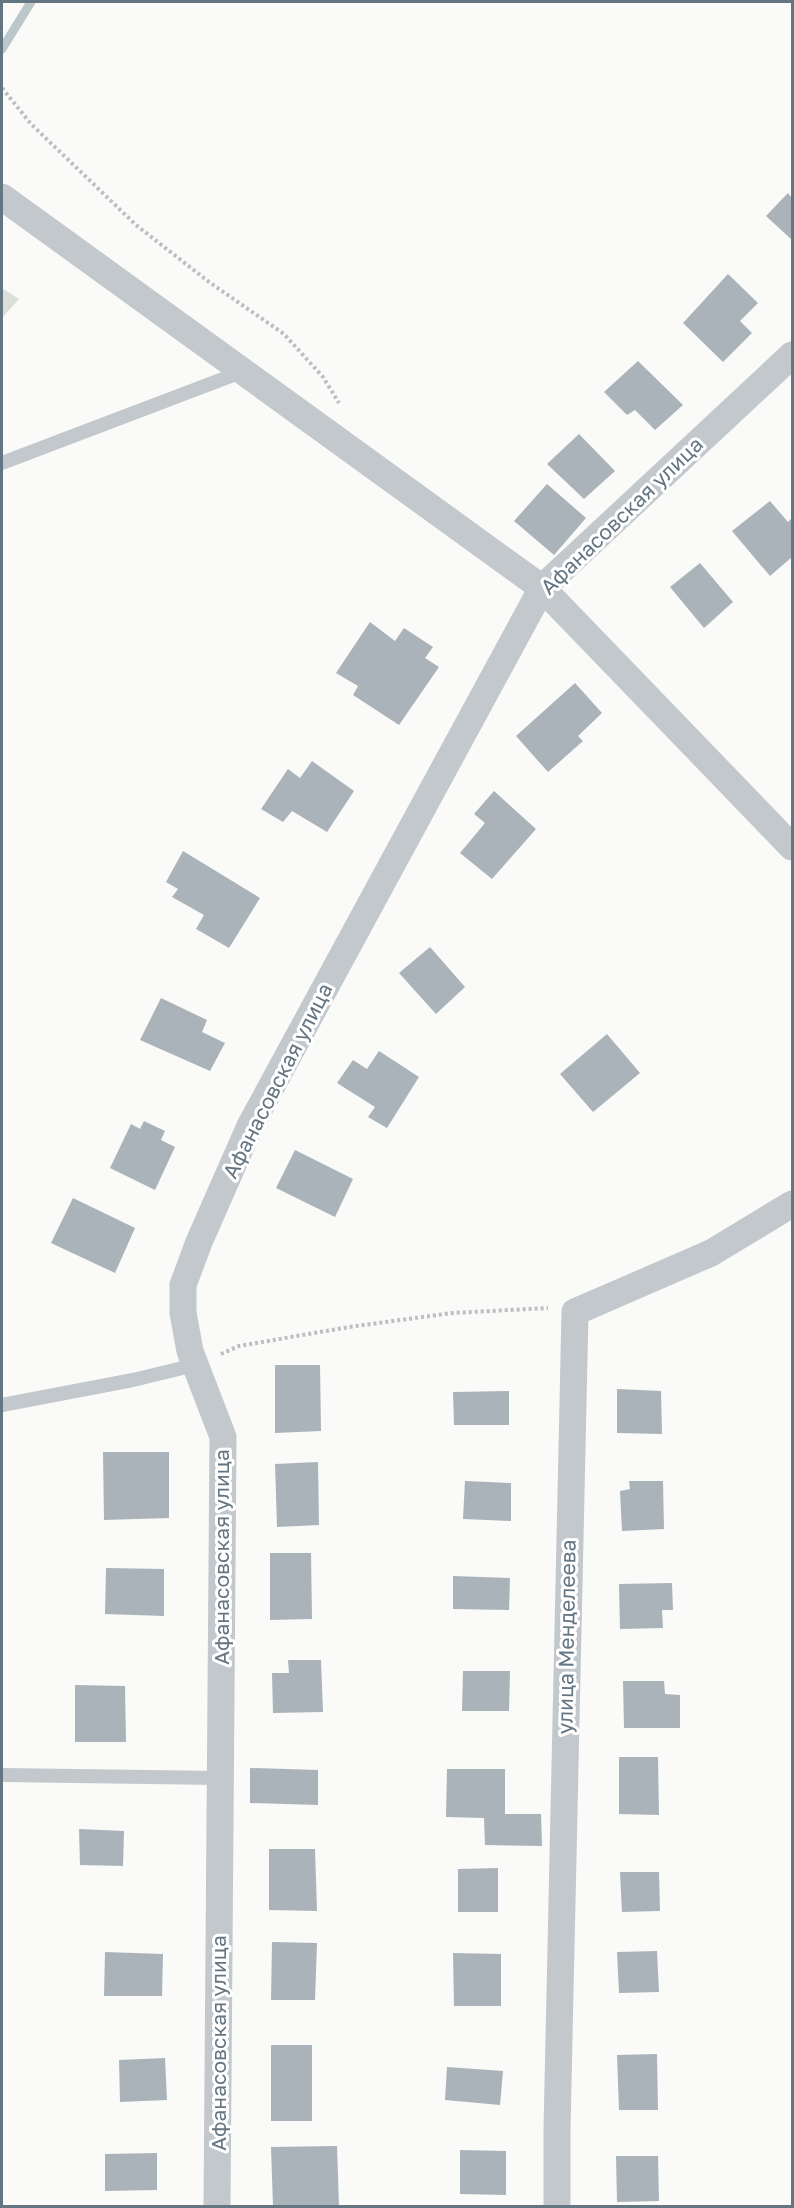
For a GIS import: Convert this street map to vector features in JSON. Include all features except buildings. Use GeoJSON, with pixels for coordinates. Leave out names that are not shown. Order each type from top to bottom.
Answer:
{"type":"FeatureCollection","features":[{"type":"Feature","properties":{"kind":"street"},"geometry":{"type":"LineString","coordinates":[[2,197],[542,588],[792,848]]}},
{"type":"Feature","properties":{"kind":"street","name":"Афанасовская улица"},"geometry":{"type":"LineString","coordinates":[[217,2206],[223,1437],[195,1365],[183,1313],[183,1285],[199,1242],[250,1126],[542,588],[792,355]]}},
{"type":"Feature","properties":{"kind":"street"},"geometry":{"type":"LineString","coordinates":[[575,1312],[711,1253],[792,1204]]}},
{"type":"Feature","properties":{"kind":"street","name":"улица Менделеева"},"geometry":{"type":"LineString","coordinates":[[557,2206],[575,1312]]}},
{"type":"Feature","properties":{"kind":"lane"},"geometry":{"type":"LineString","coordinates":[[2,464],[244,371]]}},
{"type":"Feature","properties":{"kind":"lane"},"geometry":{"type":"LineString","coordinates":[[2,1405],[133,1380],[195,1365]]}},
{"type":"Feature","properties":{"kind":"lane"},"geometry":{"type":"LineString","coordinates":[[2,1775],[220,1778]]}},
{"type":"Feature","properties":{"kind":"path"},"geometry":{"type":"LineString","coordinates":[[2,88],[31,124],[136,225],[284,334],[337,397],[345,422],[339,441]]}},
{"type":"Feature","properties":{"kind":"path"},"geometry":{"type":"LineString","coordinates":[[195,1365],[239,1346],[349,1327],[538,1306],[575,1312]]}},
{"type":"Feature","properties":{"kind":"shaded area"},"geometry":{"type":"Polygon","coordinates":[[[2,288],[19,299],[2,318],[2,288]]]}},
{"type":"Feature","properties":{"kind":"waterway"},"geometry":{"type":"LineString","coordinates":[[2,49],[31,2]]}}]}
